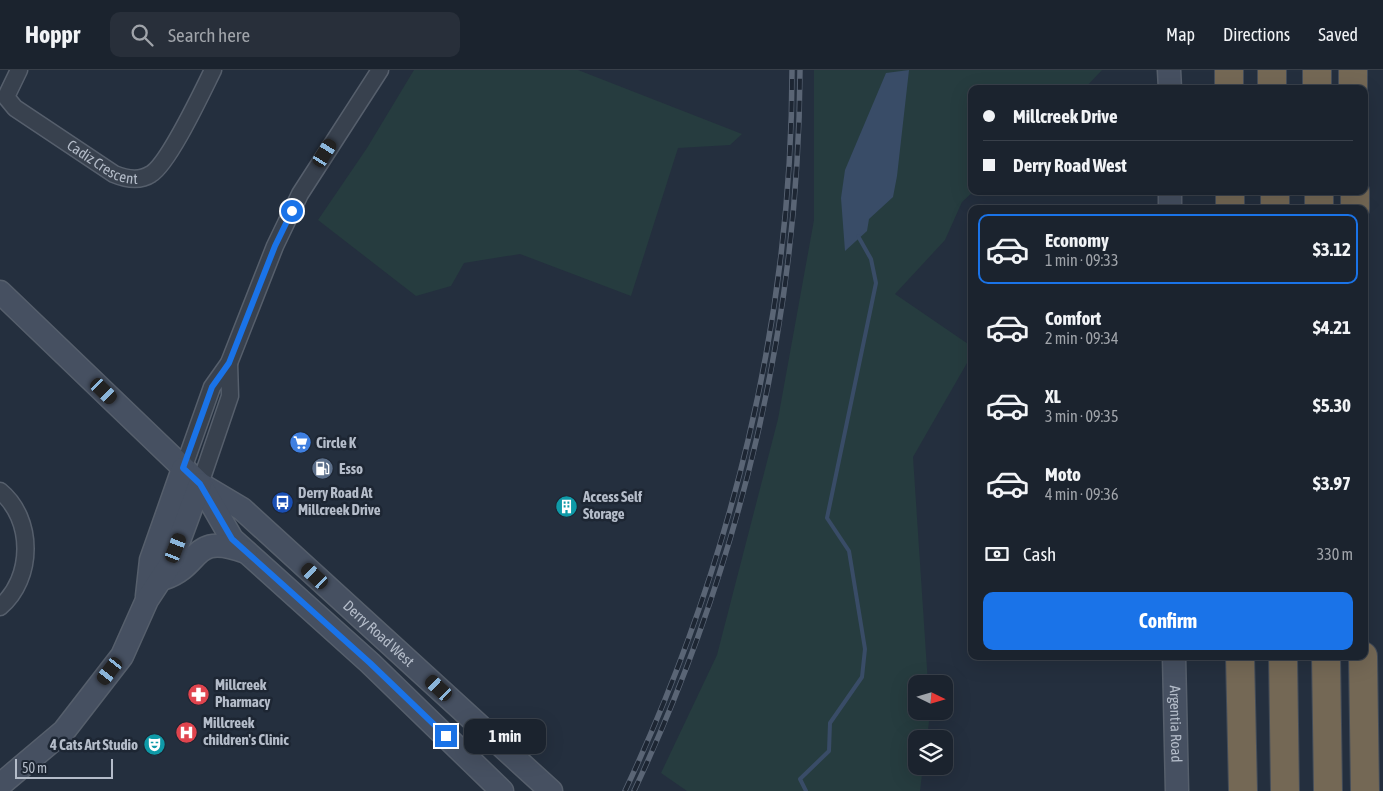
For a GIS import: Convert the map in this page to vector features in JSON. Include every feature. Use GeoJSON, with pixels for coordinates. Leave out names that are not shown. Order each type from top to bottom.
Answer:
{"type":"FeatureCollection","features":[{"type":"Feature","properties":{"kind":"highway"},"geometry":{"type":"LineString","coordinates":[[1229,70],[1229,85]]}},
{"type":"Feature","properties":{"kind":"highway"},"geometry":{"type":"LineString","coordinates":[[1272,70],[1272,85]]}},
{"type":"Feature","properties":{"kind":"highway"},"geometry":{"type":"LineString","coordinates":[[1317,70],[1317,85]]}},
{"type":"Feature","properties":{"kind":"highway"},"geometry":{"type":"LineString","coordinates":[[1353,70],[1353,85]]}},
{"type":"Feature","properties":{"kind":"highway"},"geometry":{"type":"LineString","coordinates":[[1240,660],[1243,791]]}},
{"type":"Feature","properties":{"kind":"highway"},"geometry":{"type":"LineString","coordinates":[[1283,660],[1285,791]]}},
{"type":"Feature","properties":{"kind":"highway"},"geometry":{"type":"LineString","coordinates":[[1326,660],[1328,791]]}},
{"type":"Feature","properties":{"kind":"highway"},"geometry":{"type":"LineString","coordinates":[[1363,660],[1365,791]]}},
{"type":"Feature","properties":{"kind":"main road"},"geometry":{"type":"LineString","coordinates":[[1170,70],[1170,85]]}},
{"type":"Feature","properties":{"kind":"main road","name":"Derry Road West"},"geometry":{"type":"LineString","coordinates":[[0,292],[19,308],[200,484],[242,509],[551,791]]}},
{"type":"Feature","properties":{"kind":"main road"},"geometry":{"type":"LineString","coordinates":[[147,600],[152,560],[183,468]]}},
{"type":"Feature","properties":{"kind":"main road"},"geometry":{"type":"LineString","coordinates":[[0,785],[64,731],[122,656],[147,600],[170,565],[200,484]]}},
{"type":"Feature","properties":{"kind":"main road","name":"Derry Road West"},"geometry":{"type":"LineString","coordinates":[[200,484],[232,539],[370,663],[502,791]]}},
{"type":"Feature","properties":{"kind":"main road"},"geometry":{"type":"LineString","coordinates":[[160,580],[176,574],[196,554],[210,546],[218,544],[247,553]]}},
{"type":"Feature","properties":{"kind":"main road","name":"Argentia Road"},"geometry":{"type":"LineString","coordinates":[[1174,660],[1177,791]]}},
{"type":"Feature","properties":{"kind":"street","name":"Cadiz Crescent"},"geometry":{"type":"LineString","coordinates":[[18,70],[3,96],[15,108],[114,174],[123,178],[137,179],[157,170],[180,132],[213,70]]}},
{"type":"Feature","properties":{"kind":"street"},"geometry":{"type":"LineString","coordinates":[[183,468],[212,387],[229,363],[275,246],[300,194],[380,70]]}},
{"type":"Feature","properties":{"kind":"street"},"geometry":{"type":"LineString","coordinates":[[200,484],[230,396],[229,363]]}},
{"type":"Feature","properties":{"kind":"street"},"geometry":{"type":"LineString","coordinates":[[0,491],[20,514],[27,540],[21,575],[9,600],[0,607]]}},
{"type":"Feature","properties":{"kind":"green space"},"geometry":{"type":"Polygon","coordinates":[[[414,70],[578,70],[742,134],[730,145],[678,148],[631,296],[520,254],[464,263],[451,286],[416,296],[318,220],[367,148],[414,70]]]}},
{"type":"Feature","properties":{"kind":"green space"},"geometry":{"type":"Polygon","coordinates":[[[814,70],[1102,70],[1088,85],[968,85],[968,195],[970,195],[962,202],[945,240],[895,294],[968,344],[968,361],[913,457],[927,675],[908,675],[908,720],[929,720],[928,730],[908,730],[908,775],[922,775],[920,791],[687,791],[661,773],[717,655],[778,419],[814,220],[814,70]]]}},
{"type":"Feature","properties":{"kind":"water"},"geometry":{"type":"Polygon","coordinates":[[[909,70],[893,197],[869,219],[867,231],[845,251],[841,198],[845,170],[886,73],[909,70]]]}},
{"type":"Feature","properties":{"kind":"waterway"},"geometry":{"type":"LineString","coordinates":[[806,791],[800,779],[829,751],[830,723],[862,677],[865,649],[849,551],[827,518],[876,283],[871,259],[858,236]]}},
{"type":"Feature","properties":{"kind":"railway"},"geometry":{"type":"LineString","coordinates":[[625,791],[663,705],[696,618],[724,529],[748,440],[767,348],[781,256],[789,163],[792,70]]}},
{"type":"Feature","properties":{"kind":"railway"},"geometry":{"type":"LineString","coordinates":[[634,791],[672,705],[705,618],[733,529],[756,440],[775,348],[789,256],[797,163],[800,70]]}},
{"type":"Feature","properties":{"kind":"place","name":"Circle K"},"geometry":{"type":"Point","coordinates":[300,443]}},
{"type":"Feature","properties":{"kind":"place","name":"Esso"},"geometry":{"type":"Point","coordinates":[323,469]}},
{"type":"Feature","properties":{"kind":"place","name":"Derry Road At Millcreek Drive"},"geometry":{"type":"Point","coordinates":[282,502]}},
{"type":"Feature","properties":{"kind":"place","name":"Access Self Storage"},"geometry":{"type":"Point","coordinates":[567,506]}},
{"type":"Feature","properties":{"kind":"place","name":"Millcreek Pharmacy"},"geometry":{"type":"Point","coordinates":[199,694]}},
{"type":"Feature","properties":{"kind":"place","name":"Millcreek children's Clinic"},"geometry":{"type":"Point","coordinates":[187,732]}},
{"type":"Feature","properties":{"kind":"place","name":"4 Cats Art Studio"},"geometry":{"type":"Point","coordinates":[154,745]}},
{"type":"Feature","properties":{"kind":"route"},"geometry":{"type":"LineString","coordinates":[[292,211],[275,246],[229,363],[212,387],[183,468],[200,484],[232,539],[370,663],[446,736]]}}]}
